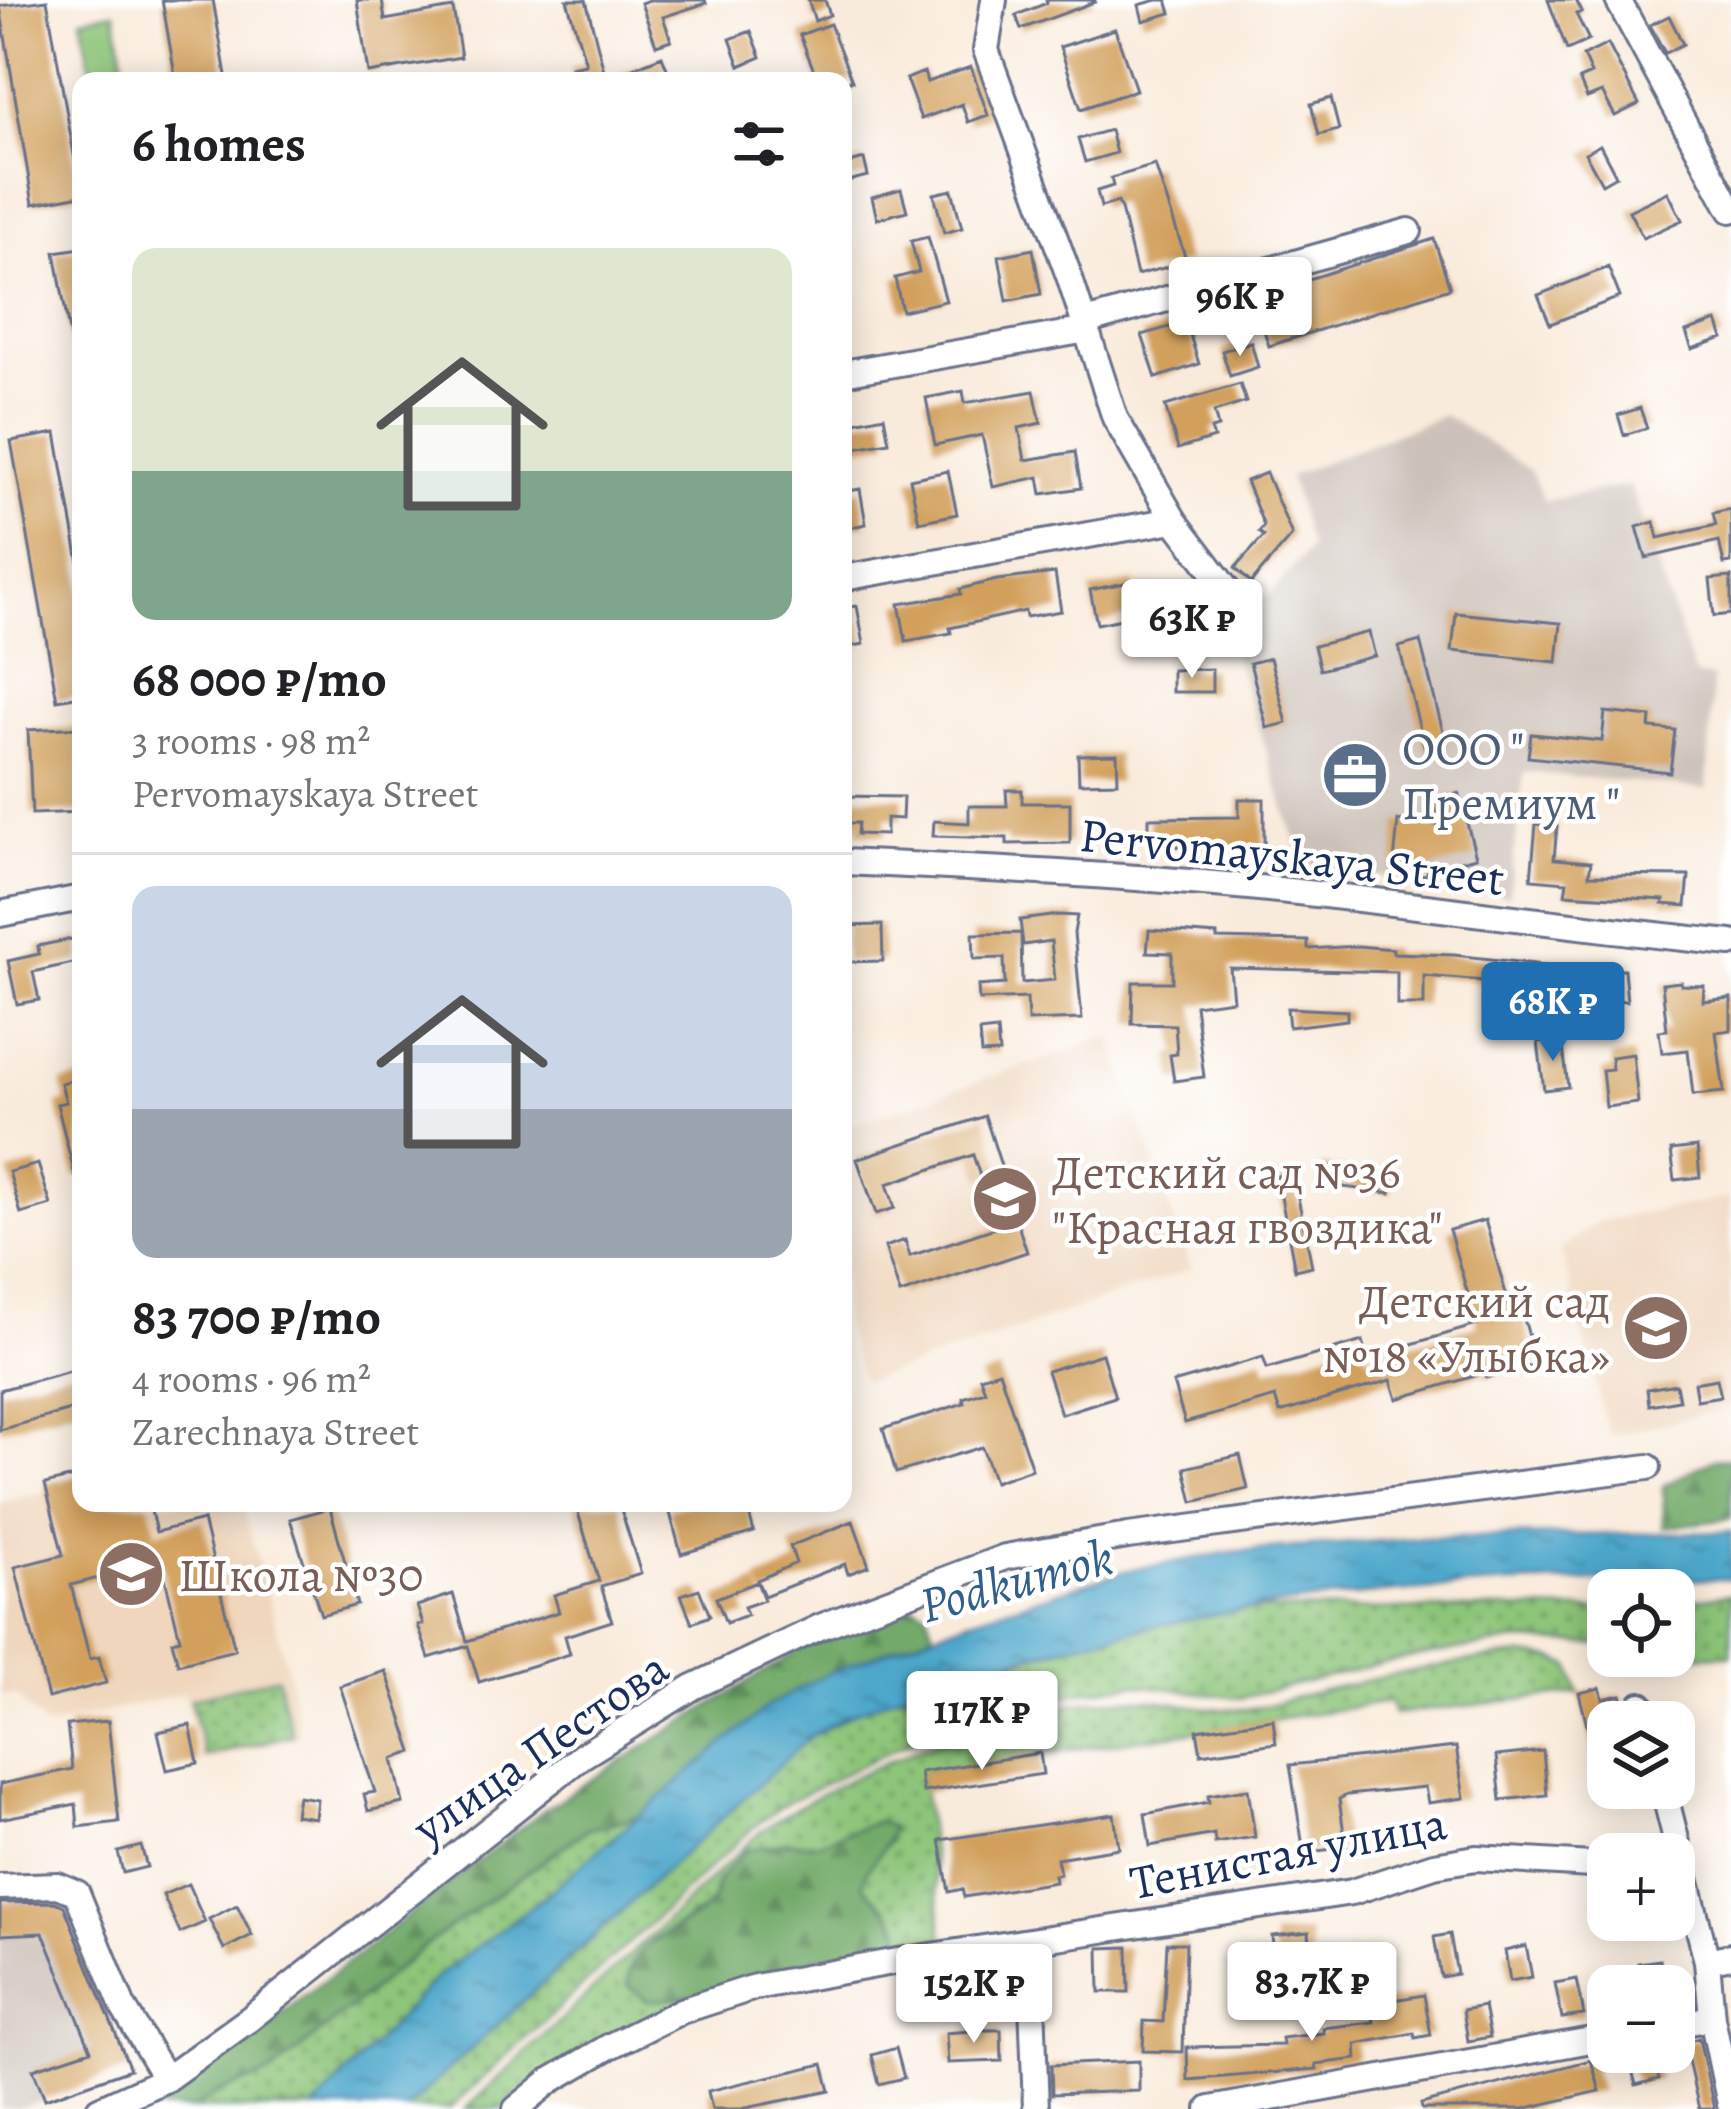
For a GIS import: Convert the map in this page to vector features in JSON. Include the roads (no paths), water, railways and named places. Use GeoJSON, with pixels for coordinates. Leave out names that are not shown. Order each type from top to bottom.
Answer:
{"type":"FeatureCollection","features":[{"type":"Feature","properties":{"kind":"street"},"geometry":{"type":"LineString","coordinates":[[994,0],[986,50],[1115,418],[1174,520],[1238,604]]}},
{"type":"Feature","properties":{"kind":"street"},"geometry":{"type":"LineString","coordinates":[[1618,0],[1731,210]]}},
{"type":"Feature","properties":{"kind":"street"},"geometry":{"type":"LineString","coordinates":[[852,371],[1086,326],[1409,232]]}},
{"type":"Feature","properties":{"kind":"street"},"geometry":{"type":"LineString","coordinates":[[852,576],[1174,520]]}},
{"type":"Feature","properties":{"kind":"street","name":"Pervomayskaya Street"},"geometry":{"type":"LineString","coordinates":[[852,863],[1156,880],[1341,897],[1731,944]]}},
{"type":"Feature","properties":{"kind":"street"},"geometry":{"type":"LineString","coordinates":[[0,914],[72,900]]}},
{"type":"Feature","properties":{"kind":"street","name":"улица Пестова"},"geometry":{"type":"LineString","coordinates":[[99,2109],[166,2078],[248,2020],[582,1756],[693,1688],[820,1627],[1005,1557],[1128,1536],[1648,1467]]}},
{"type":"Feature","properties":{"kind":"street","name":"Тенистая улица"},"geometry":{"type":"LineString","coordinates":[[516,2109],[550,2080],[590,2057],[700,2005],[755,1987],[1352,1892],[1434,1865],[1476,1858],[1587,1865]]}},
{"type":"Feature","properties":{"kind":"street"},"geometry":{"type":"LineString","coordinates":[[0,1887],[58,1885],[77,1894],[123,2007],[166,2078]]}},
{"type":"Feature","properties":{"kind":"street"},"geometry":{"type":"LineString","coordinates":[[1695,1906],[1719,1959],[1712,2018],[1731,2109]]}},
{"type":"Feature","properties":{"kind":"street"},"geometry":{"type":"LineString","coordinates":[[1025,1942],[1031,1975],[1036,2109]]}},
{"type":"Feature","properties":{"kind":"street"},"geometry":{"type":"LineString","coordinates":[[1695,2021],[1712,2018]]}},
{"type":"Feature","properties":{"kind":"street"},"geometry":{"type":"LineString","coordinates":[[1210,2109],[1587,2041]]}},
{"type":"Feature","properties":{"kind":"water"},"geometry":{"type":"Polygon","coordinates":[[[1731,1532],[1731,1579],[1695,1580],[1695,1569],[1587,1569],[1587,1582],[1452,1588],[1271,1606],[1089,1640],[878,1702],[811,1736],[406,2109],[314,2109],[439,1975],[540,1900],[767,1707],[826,1674],[971,1619],[1125,1571],[1230,1552],[1417,1538],[1731,1532]]]}},
{"type":"Feature","properties":{"kind":"place","name":"ООО \" Премиум \""},"geometry":{"type":"Point","coordinates":[1355,775]}},
{"type":"Feature","properties":{"kind":"place","name":"Детский сад №36 \"Красная гвоздика\""},"geometry":{"type":"Point","coordinates":[1005,1199]}},
{"type":"Feature","properties":{"kind":"place","name":"Детский сад №18 «Улыбка»"},"geometry":{"type":"Point","coordinates":[1656,1328]}},
{"type":"Feature","properties":{"kind":"place","name":"Школа №30"},"geometry":{"type":"Point","coordinates":[131,1574]}},
{"type":"Feature","properties":{"kind":"water label","name":"Podkumok"},"geometry":{"type":"Point","coordinates":[1016,1580]}}]}
